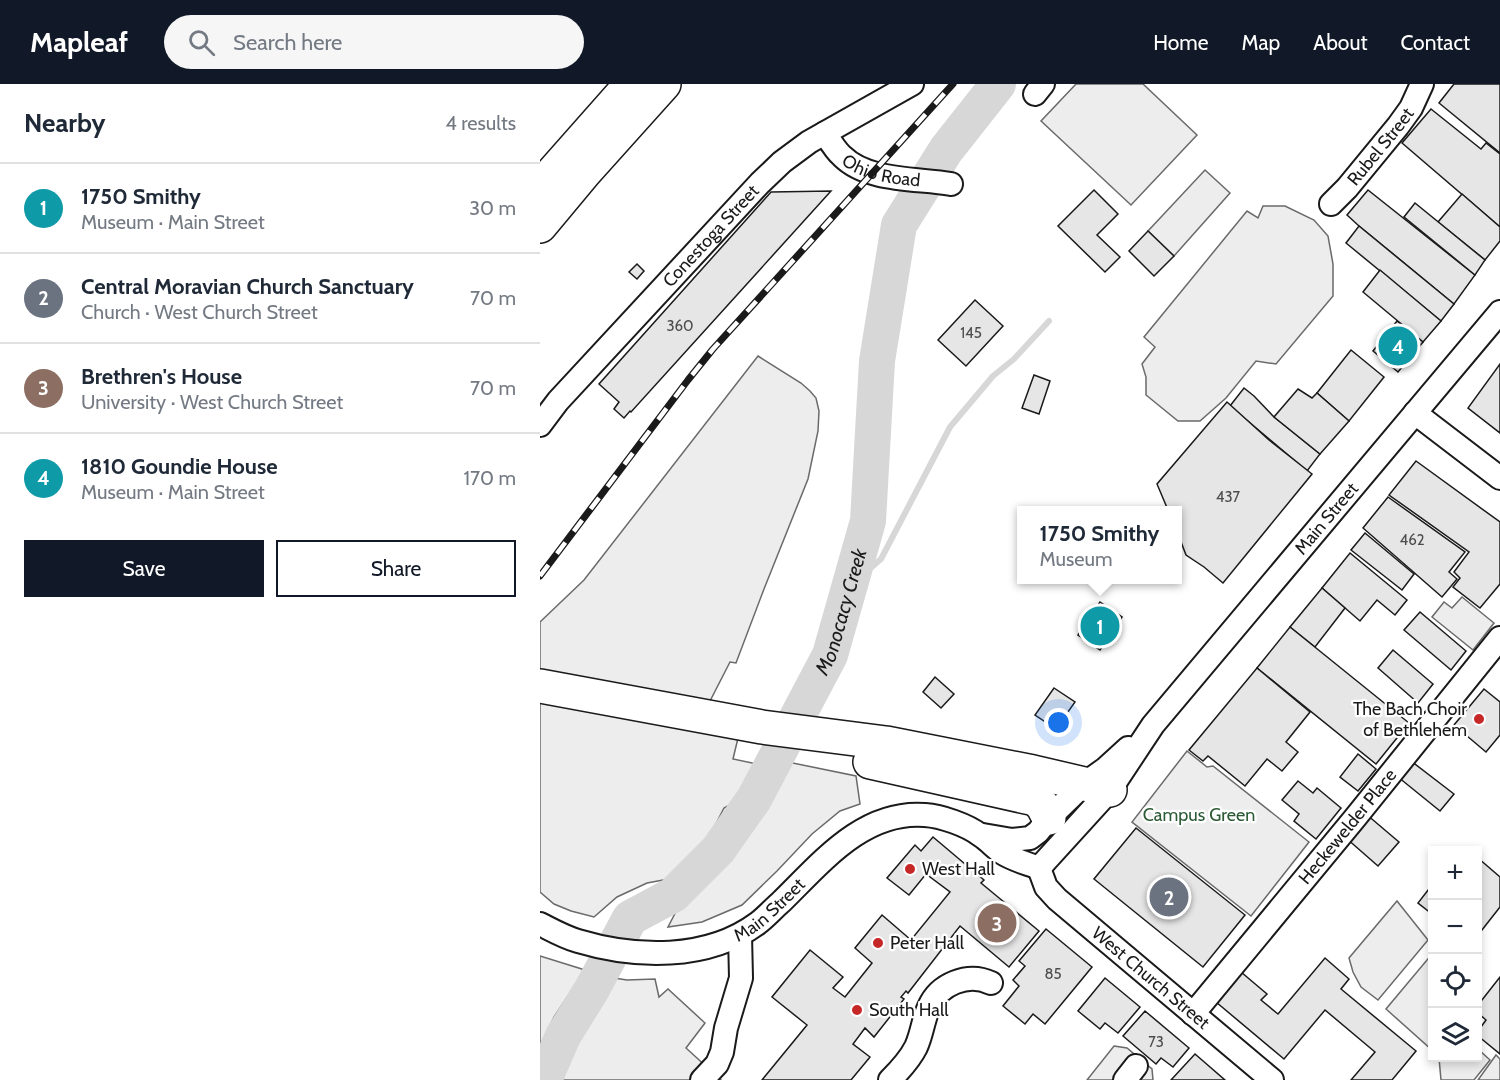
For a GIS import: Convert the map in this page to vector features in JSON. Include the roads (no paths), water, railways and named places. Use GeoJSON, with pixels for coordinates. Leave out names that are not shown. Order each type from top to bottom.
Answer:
{"type":"FeatureCollection","features":[{"type":"Feature","properties":{"kind":"highway"},"geometry":{"type":"LineString","coordinates":[[540,187],[631,84]]}},
{"type":"Feature","properties":{"kind":"highway"},"geometry":{"type":"LineString","coordinates":[[540,226],[664,84]]}},
{"type":"Feature","properties":{"kind":"highway"},"geometry":{"type":"LineString","coordinates":[[540,686],[762,728],[886,743],[1036,796],[1097,787]]}},
{"type":"Feature","properties":{"kind":"street","name":"Conestoga Street"},"geometry":{"type":"LineString","coordinates":[[540,424],[558,401],[760,183],[809,142],[912,84]]}},
{"type":"Feature","properties":{"kind":"street","name":"Rubel Street"},"geometry":{"type":"LineString","coordinates":[[1331,204],[1398,126],[1411,108],[1422,84]]}},
{"type":"Feature","properties":{"kind":"street","name":"Ohio Road"},"geometry":{"type":"LineString","coordinates":[[825,133],[838,152],[860,169],[883,176],[948,183]]}},
{"type":"Feature","properties":{"kind":"street","name":"Main Street"},"geometry":{"type":"LineString","coordinates":[[980,834],[1000,852],[1017,861],[1039,868],[1097,787],[1105,769],[1153,725],[1500,312]]}},
{"type":"Feature","properties":{"kind":"street"},"geometry":{"type":"LineString","coordinates":[[1415,414],[1500,478]]}},
{"type":"Feature","properties":{"kind":"street","name":"Heckewelder Place"},"geometry":{"type":"LineString","coordinates":[[1193,1014],[1500,638]]}},
{"type":"Feature","properties":{"kind":"street","name":"Main Street"},"geometry":{"type":"LineString","coordinates":[[540,924],[577,941],[648,953],[689,950],[723,943],[758,923],[842,844],[874,823],[897,817],[924,815],[942,818],[980,834],[1012,840],[1030,838],[1038,832],[1036,796],[1097,787]]}},
{"type":"Feature","properties":{"kind":"street","name":"West Church Street"},"geometry":{"type":"LineString","coordinates":[[1039,868],[1046,886],[1057,899],[1193,1014],[1262,1077]]}},
{"type":"Feature","properties":{"kind":"street"},"geometry":{"type":"LineString","coordinates":[[702,1080],[717,1064],[722,1052],[726,1028],[741,978],[740,935]]}},
{"type":"Feature","properties":{"kind":"street"},"geometry":{"type":"LineString","coordinates":[[890,1080],[915,1049],[928,1008],[941,991],[953,983],[968,979],[979,979],[991,983]]}},
{"type":"Feature","properties":{"kind":"waterway","name":"Monocacy Creek"},"geometry":{"type":"LineString","coordinates":[[544,1080],[563,1036],[592,989],[630,918],[673,895],[718,850],[754,799],[830,655],[868,521],[877,361],[899,225],[946,150],[998,84]]}},
{"type":"Feature","properties":{"kind":"waterway"},"geometry":{"type":"LineString","coordinates":[[850,586],[881,559],[950,427],[993,376],[1014,359],[1049,321]]}},
{"type":"Feature","properties":{"kind":"railway"},"geometry":{"type":"LineString","coordinates":[[540,576],[713,349],[953,84]]}},
{"type":"Feature","properties":{"kind":"place","name":"1810 Goundie House"},"geometry":{"type":"Point","coordinates":[1398,346]}},
{"type":"Feature","properties":{"kind":"place","name":"1750 Smithy"},"geometry":{"type":"Point","coordinates":[1100,626]}},
{"type":"Feature","properties":{"kind":"place","name":"The Bach Choir of Bethlehem"},"geometry":{"type":"Point","coordinates":[1479,719]}},
{"type":"Feature","properties":{"kind":"place","name":"West Hall"},"geometry":{"type":"Point","coordinates":[910,869]}},
{"type":"Feature","properties":{"kind":"place","name":"Central Moravian Church Sanctuary"},"geometry":{"type":"Point","coordinates":[1169,897]}},
{"type":"Feature","properties":{"kind":"place","name":"Brethren's House"},"geometry":{"type":"Point","coordinates":[997,923]}},
{"type":"Feature","properties":{"kind":"place","name":"Peter Hall"},"geometry":{"type":"Point","coordinates":[878,943]}},
{"type":"Feature","properties":{"kind":"place","name":"South Hall"},"geometry":{"type":"Point","coordinates":[857,1010]}},
{"type":"Feature","properties":{"kind":"park label","name":"Campus Green"},"geometry":{"type":"Point","coordinates":[1199,815]}}]}
